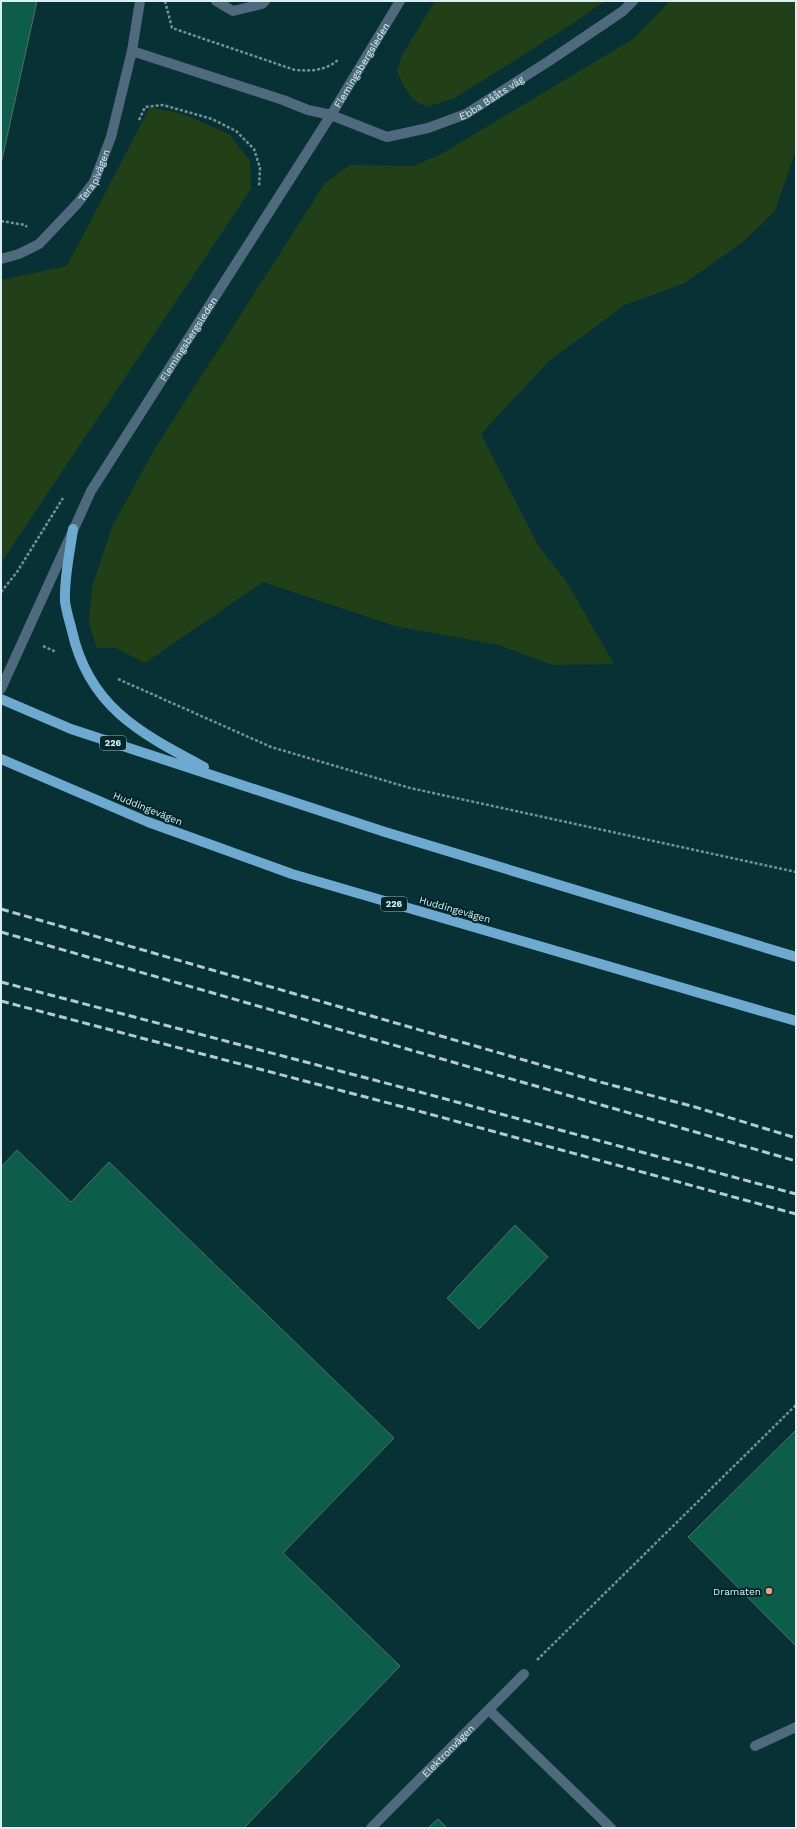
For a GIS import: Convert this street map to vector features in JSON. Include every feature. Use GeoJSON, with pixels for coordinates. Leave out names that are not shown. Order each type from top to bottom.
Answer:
{"type":"FeatureCollection","features":[{"type":"Feature","properties":{"kind":"main road"},"geometry":{"type":"LineString","coordinates":[[73,529],[65,602],[74,640],[88,678],[102,696],[126,721],[227,779]]}},
{"type":"Feature","properties":{"kind":"main road","name":"226"},"geometry":{"type":"LineString","coordinates":[[1,699],[70,729],[227,779],[392,835],[796,957]]}},
{"type":"Feature","properties":{"kind":"main road","name":"Huddingevägen"},"geometry":{"type":"LineString","coordinates":[[1,759],[148,822],[292,874],[796,1021]]}},
{"type":"Feature","properties":{"kind":"street","name":"Terapivägen"},"geometry":{"type":"LineString","coordinates":[[1,259],[20,254],[39,244],[77,204],[94,182],[111,137],[132,51],[140,1]]}},
{"type":"Feature","properties":{"kind":"street"},"geometry":{"type":"LineString","coordinates":[[216,1],[233,11],[262,4],[265,1]]}},
{"type":"Feature","properties":{"kind":"street","name":"Flemingsbergsleden"},"geometry":{"type":"LineString","coordinates":[[1,689],[91,491],[331,115],[400,1]]}},
{"type":"Feature","properties":{"kind":"street","name":"Ebba Bååts väg"},"geometry":{"type":"LineString","coordinates":[[331,115],[387,137],[428,128],[466,114],[549,61],[623,11],[633,1]]}},
{"type":"Feature","properties":{"kind":"street"},"geometry":{"type":"LineString","coordinates":[[132,51],[283,100],[308,110],[331,115]]}},
{"type":"Feature","properties":{"kind":"street","name":"Elektronvägen"},"geometry":{"type":"LineString","coordinates":[[371,1828],[524,1674]]}},
{"type":"Feature","properties":{"kind":"street"},"geometry":{"type":"LineString","coordinates":[[489,1710],[611,1828]]}},
{"type":"Feature","properties":{"kind":"street"},"geometry":{"type":"LineString","coordinates":[[754,1746],[796,1726]]}},
{"type":"Feature","properties":{"kind":"path"},"geometry":{"type":"LineString","coordinates":[[165,1],[172,28],[295,70],[316,71],[333,64],[344,55]]}},
{"type":"Feature","properties":{"kind":"path"},"geometry":{"type":"LineString","coordinates":[[138,120],[145,107],[163,105],[212,119],[236,131],[254,149],[260,168],[258,190]]}},
{"type":"Feature","properties":{"kind":"path"},"geometry":{"type":"LineString","coordinates":[[25,225],[31,222]]}},
{"type":"Feature","properties":{"kind":"path"},"geometry":{"type":"LineString","coordinates":[[24,638],[271,747],[410,788],[796,872]]}},
{"type":"Feature","properties":{"kind":"path"},"geometry":{"type":"LineString","coordinates":[[524,1674],[796,1405]]}},
{"type":"Feature","properties":{"kind":"green space"},"geometry":{"type":"Polygon","coordinates":[[[435,1],[605,1],[572,24],[455,98],[427,107],[414,100],[404,87],[397,71],[402,55],[435,1]]]}},
{"type":"Feature","properties":{"kind":"green space"},"geometry":{"type":"Polygon","coordinates":[[[670,1],[796,1],[796,150],[775,211],[743,242],[685,283],[625,305],[549,361],[481,434],[538,545],[566,581],[614,664],[552,665],[499,645],[395,626],[263,582],[145,663],[116,648],[97,648],[89,624],[92,587],[112,527],[154,450],[325,183],[350,165],[414,166],[443,153],[633,39],[670,1]]]}},
{"type":"Feature","properties":{"kind":"green space"},"geometry":{"type":"Polygon","coordinates":[[[150,107],[186,115],[229,134],[250,161],[251,189],[1,563],[1,280],[67,266],[150,107]]]}},
{"type":"Feature","properties":{"kind":"building"},"geometry":{"type":"Polygon","coordinates":[[[1,1],[37,1],[1,164],[1,1]]]}},
{"type":"Feature","properties":{"kind":"building"},"geometry":{"type":"Polygon","coordinates":[[[17,1150],[71,1202],[109,1162],[394,1438],[283,1553],[400,1666],[244,1828],[1,1828],[1,1167],[17,1150]]]}},
{"type":"Feature","properties":{"kind":"building"},"geometry":{"type":"Polygon","coordinates":[[[515,1225],[548,1257],[479,1329],[447,1298],[515,1225]]]}},
{"type":"Feature","properties":{"kind":"building","name":"Dramaten"},"geometry":{"type":"Polygon","coordinates":[[[796,1430],[796,1646],[688,1537],[796,1430]]]}},
{"type":"Feature","properties":{"kind":"building"},"geometry":{"type":"Polygon","coordinates":[[[438,1819],[447,1828],[428,1828],[438,1819]]]}},
{"type":"Feature","properties":{"kind":"railway"},"geometry":{"type":"LineString","coordinates":[[1,909],[600,1082],[695,1107],[796,1138]]}},
{"type":"Feature","properties":{"kind":"railway"},"geometry":{"type":"LineString","coordinates":[[1,932],[796,1161]]}},
{"type":"Feature","properties":{"kind":"railway"},"geometry":{"type":"LineString","coordinates":[[1,982],[416,1091],[796,1194]]}},
{"type":"Feature","properties":{"kind":"railway"},"geometry":{"type":"LineString","coordinates":[[1,1001],[411,1109],[796,1214]]}},
{"type":"Feature","properties":{"kind":"place","name":"Dramaten"},"geometry":{"type":"Point","coordinates":[769,1591]}}]}
